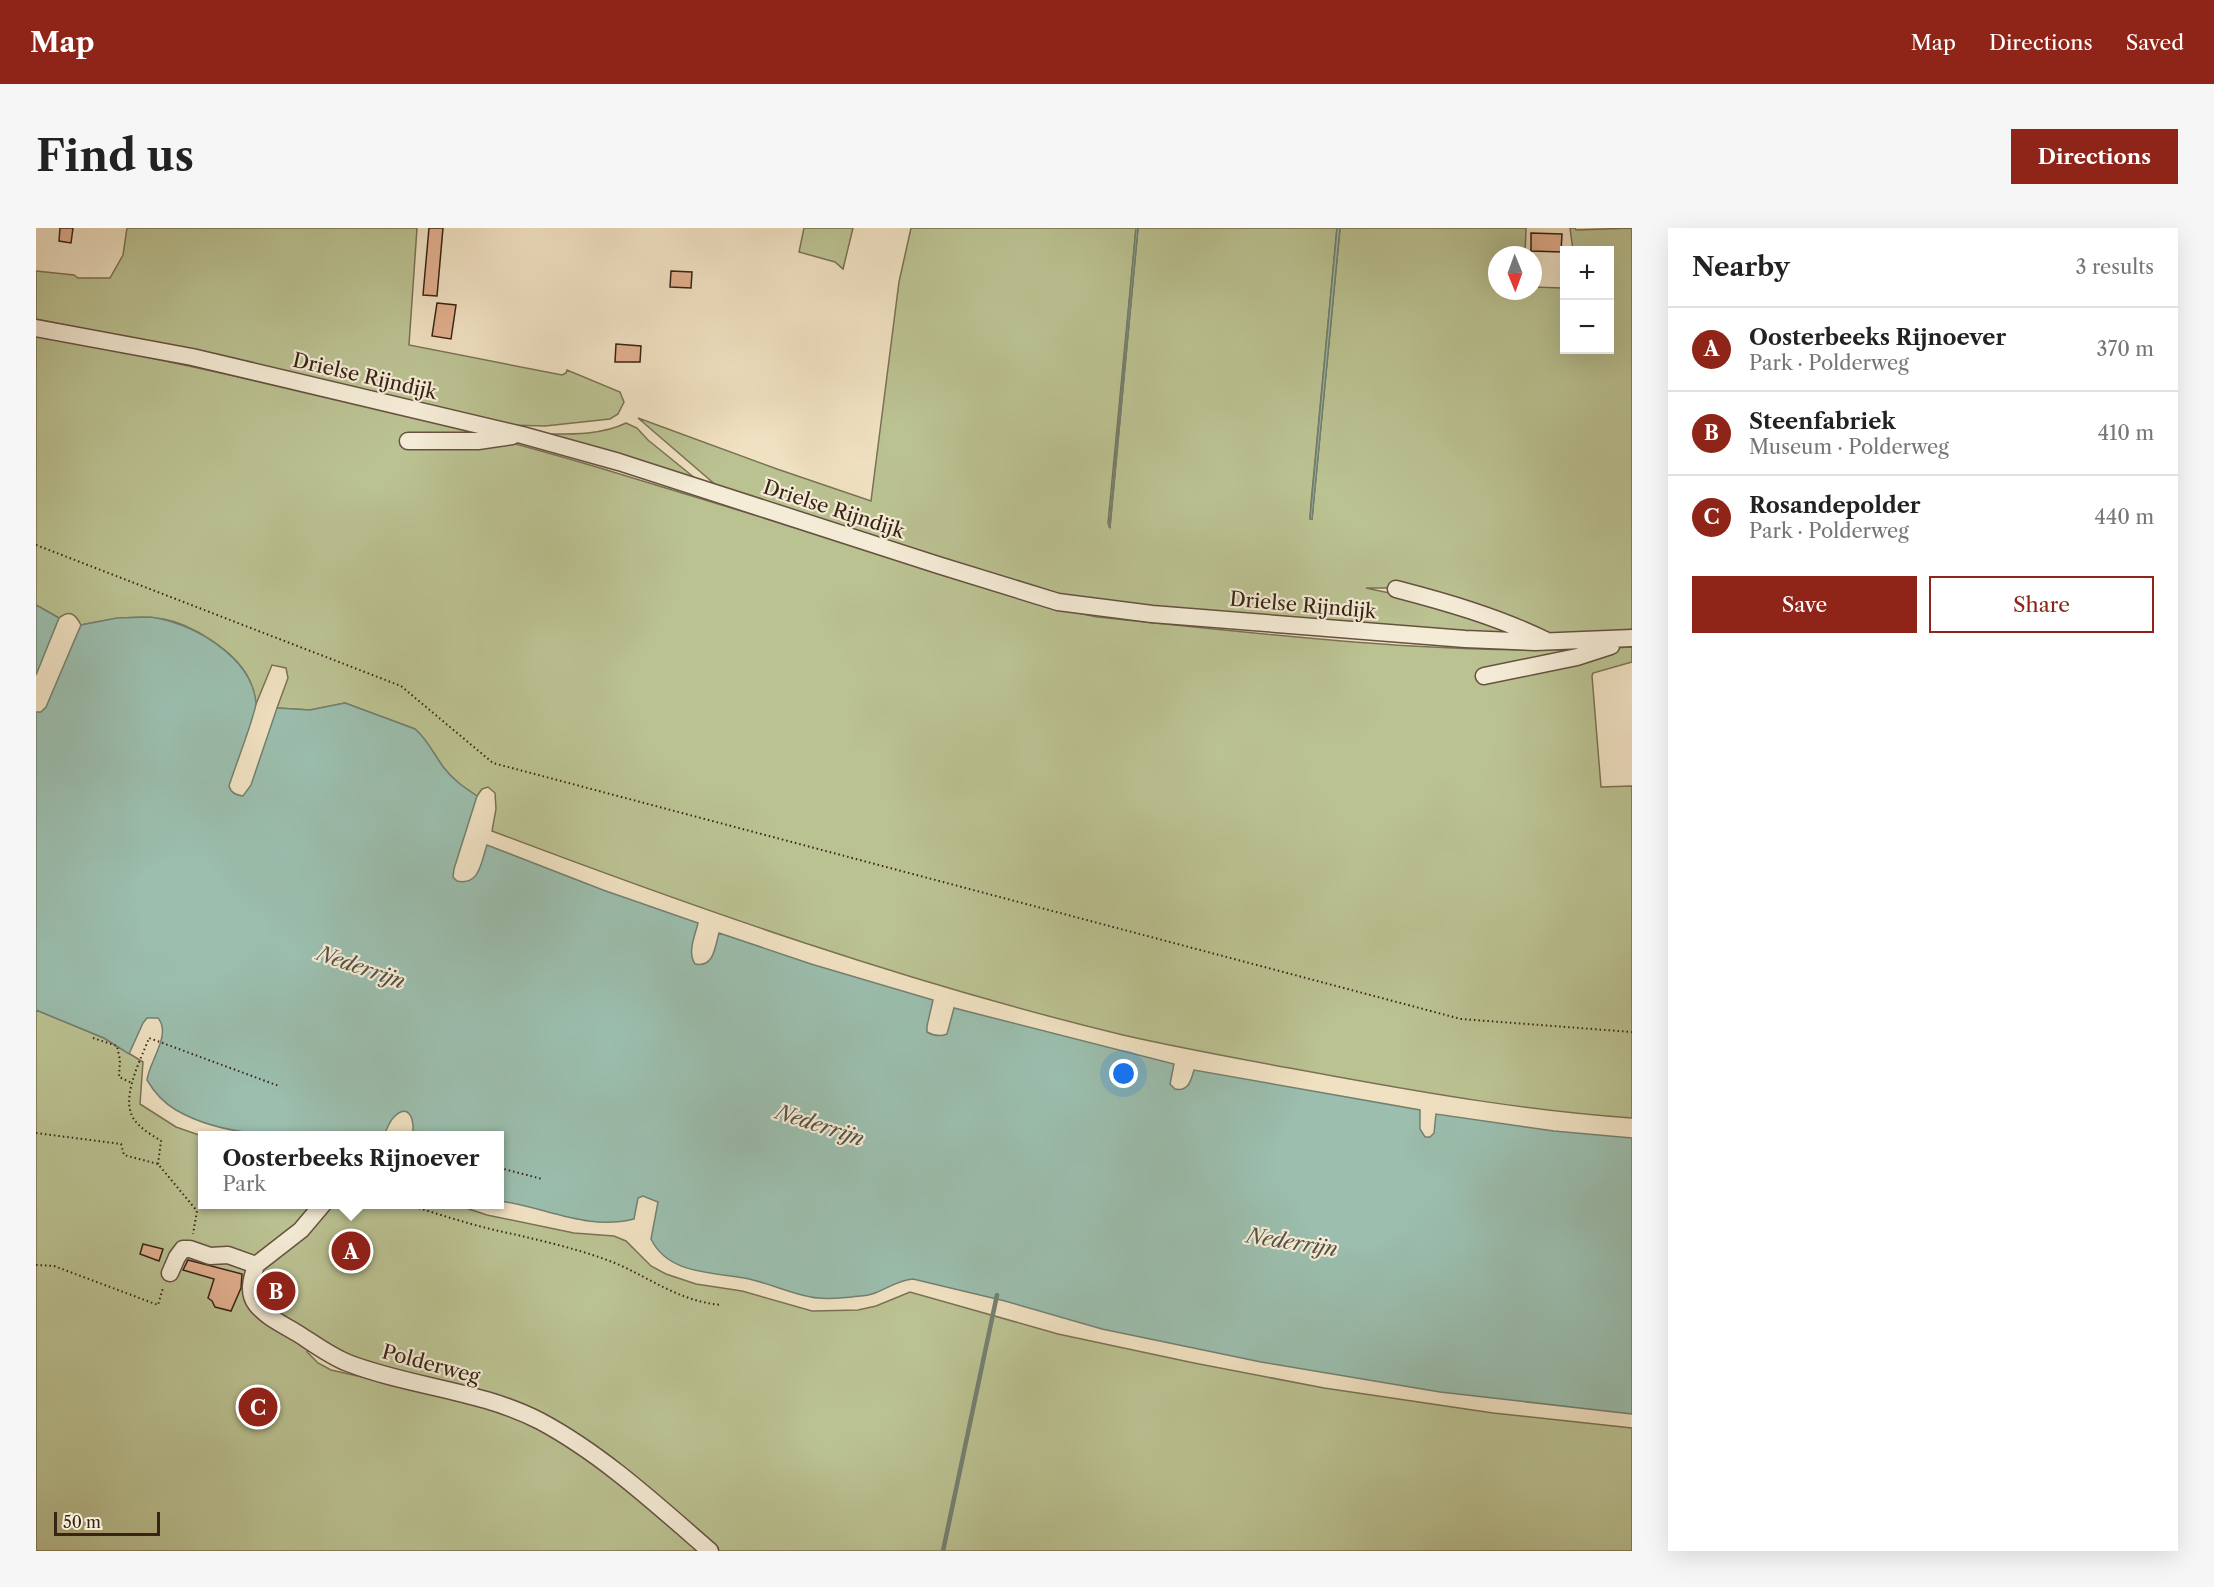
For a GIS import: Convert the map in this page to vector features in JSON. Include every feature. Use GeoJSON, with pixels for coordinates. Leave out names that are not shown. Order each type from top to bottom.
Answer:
{"type":"FeatureCollection","features":[{"type":"Feature","properties":{"kind":"street","name":"Drielse Rijndijk"},"geometry":{"type":"LineString","coordinates":[[36,328],[192,357],[522,435],[619,462],[938,566],[1058,602],[1094,608],[1198,618],[1465,639],[1548,642],[1632,639]]}},
{"type":"Feature","properties":{"kind":"street"},"geometry":{"type":"LineString","coordinates":[[408,441],[478,441],[522,435]]}},
{"type":"Feature","properties":{"kind":"street"},"geometry":{"type":"LineString","coordinates":[[1396,589],[1521,628],[1548,642]]}},
{"type":"Feature","properties":{"kind":"street"},"geometry":{"type":"LineString","coordinates":[[1484,676],[1577,657],[1632,639]]}},
{"type":"Feature","properties":{"kind":"street"},"geometry":{"type":"LineString","coordinates":[[167,1279],[183,1249],[210,1256],[228,1255],[256,1265],[302,1230],[318,1209]]}},
{"type":"Feature","properties":{"kind":"street","name":"Polderweg"},"geometry":{"type":"LineString","coordinates":[[256,1265],[250,1286],[255,1304],[274,1319],[346,1362],[386,1376],[472,1396],[540,1421],[597,1458],[710,1551]]}},
{"type":"Feature","properties":{"kind":"path"},"geometry":{"type":"LineString","coordinates":[[36,544],[400,686],[493,763],[1461,1019],[1632,1032]]}},
{"type":"Feature","properties":{"kind":"path"},"geometry":{"type":"LineString","coordinates":[[93,1038],[117,1046],[120,1060],[119,1077],[132,1083]]}},
{"type":"Feature","properties":{"kind":"path"},"geometry":{"type":"LineString","coordinates":[[158,1164],[161,1141],[136,1123],[129,1108],[132,1083],[149,1038],[279,1086]]}},
{"type":"Feature","properties":{"kind":"path"},"geometry":{"type":"LineString","coordinates":[[36,1133],[121,1144],[124,1155],[158,1164],[197,1211],[190,1249]]}},
{"type":"Feature","properties":{"kind":"path"},"geometry":{"type":"LineString","coordinates":[[504,1169],[542,1179]]}},
{"type":"Feature","properties":{"kind":"path"},"geometry":{"type":"LineString","coordinates":[[423,1209],[510,1234],[561,1245],[614,1263],[673,1293],[705,1304],[721,1305]]}},
{"type":"Feature","properties":{"kind":"path"},"geometry":{"type":"LineString","coordinates":[[36,1265],[54,1266],[158,1305],[167,1279]]}},
{"type":"Feature","properties":{"kind":"shaded area"},"geometry":{"type":"Polygon","coordinates":[[[127,228],[417,228],[409,345],[562,375],[567,370],[620,392],[624,402],[618,414],[610,419],[545,426],[507,425],[225,357],[36,319],[36,271],[74,275],[78,278],[110,278],[123,255],[127,228]]]}},
{"type":"Feature","properties":{"kind":"shaded area"},"geometry":{"type":"Polygon","coordinates":[[[804,228],[853,228],[843,269],[835,262],[799,252],[804,228]]]}},
{"type":"Feature","properties":{"kind":"shaded area"},"geometry":{"type":"Polygon","coordinates":[[[911,228],[1136,228],[1108,523],[1110,527],[1138,228],[1337,228],[1311,503],[1310,518],[1312,519],[1340,228],[1526,228],[1525,246],[1488,246],[1488,300],[1542,300],[1542,287],[1560,288],[1560,354],[1614,354],[1614,246],[1572,246],[1570,228],[1576,230],[1632,228],[1632,633],[1555,636],[1418,588],[1366,588],[1422,600],[1532,637],[1072,600],[717,486],[638,418],[871,501],[899,282],[911,228]]]}},
{"type":"Feature","properties":{"kind":"shaded area"},"geometry":{"type":"Polygon","coordinates":[[[36,334],[249,379],[460,429],[600,468],[1005,594],[1097,617],[1297,637],[1431,647],[1565,650],[1632,647],[1632,662],[1593,673],[1592,676],[1601,787],[1632,786],[1632,1118],[1519,1106],[1370,1083],[1228,1057],[1043,1015],[804,943],[492,831],[496,809],[495,793],[488,787],[482,789],[477,796],[459,784],[415,729],[345,703],[310,710],[277,708],[288,678],[286,668],[272,665],[256,704],[248,677],[233,658],[211,640],[174,622],[132,617],[81,625],[72,614],[59,618],[36,605],[36,334]]]}},
{"type":"Feature","properties":{"kind":"shaded area"},"geometry":{"type":"Polygon","coordinates":[[[626,423],[637,428],[648,440],[701,483],[537,434],[594,432],[626,423]]]}},
{"type":"Feature","properties":{"kind":"shaded area"},"geometry":{"type":"Polygon","coordinates":[[[36,1010],[104,1038],[143,1062],[140,1104],[176,1127],[198,1135],[198,1209],[469,1209],[487,1215],[574,1233],[614,1236],[626,1241],[651,1266],[666,1274],[696,1284],[742,1291],[812,1311],[858,1310],[876,1306],[910,1292],[1058,1334],[1324,1388],[1493,1413],[1632,1428],[1632,1551],[718,1551],[570,1433],[362,1362],[323,1344],[307,1352],[318,1363],[331,1370],[438,1394],[532,1421],[602,1466],[702,1551],[36,1551],[36,1010]]]}},
{"type":"Feature","properties":{"kind":"water"},"geometry":{"type":"Polygon","coordinates":[[[1136,228],[1138,228],[1109,527],[1136,228]]]}},
{"type":"Feature","properties":{"kind":"water"},"geometry":{"type":"Polygon","coordinates":[[[1337,228],[1340,228],[1312,519],[1310,519],[1337,228]]]}},
{"type":"Feature","properties":{"kind":"water"},"geometry":{"type":"Polygon","coordinates":[[[36,605],[59,618],[36,675],[36,605]]]}},
{"type":"Feature","properties":{"kind":"water","name":"Nederrijn"},"geometry":{"type":"Polygon","coordinates":[[[150,617],[183,626],[216,644],[243,670],[252,685],[256,702],[229,786],[236,794],[243,796],[251,785],[277,708],[310,710],[345,703],[415,729],[459,784],[477,796],[454,869],[453,877],[457,881],[465,882],[475,876],[487,845],[603,890],[698,923],[692,949],[695,964],[706,963],[710,960],[719,933],[811,964],[933,1000],[927,1026],[927,1032],[932,1034],[939,1036],[947,1034],[954,1008],[1174,1064],[1170,1084],[1175,1089],[1186,1087],[1194,1070],[1420,1110],[1420,1129],[1425,1137],[1430,1137],[1434,1133],[1436,1114],[1554,1131],[1632,1138],[1632,1414],[1440,1392],[1261,1362],[1102,1329],[1005,1301],[913,1279],[866,1295],[811,1297],[753,1280],[692,1269],[668,1259],[651,1239],[658,1202],[643,1196],[638,1198],[634,1219],[617,1222],[566,1217],[504,1202],[504,1131],[413,1131],[412,1119],[404,1111],[392,1119],[386,1131],[240,1131],[199,1121],[176,1110],[160,1097],[147,1080],[161,1040],[162,1025],[158,1018],[147,1018],[129,1054],[104,1038],[36,1010],[36,712],[41,712],[46,707],[81,625],[117,618],[150,617]]]}},
{"type":"Feature","properties":{"kind":"building"},"geometry":{"type":"Polygon","coordinates":[[[60,228],[73,228],[71,243],[59,241],[60,228]]]}},
{"type":"Feature","properties":{"kind":"building"},"geometry":{"type":"Polygon","coordinates":[[[429,228],[443,228],[437,296],[423,295],[429,228]]]}},
{"type":"Feature","properties":{"kind":"building"},"geometry":{"type":"Polygon","coordinates":[[[1531,233],[1562,234],[1560,252],[1542,251],[1542,246],[1531,246],[1531,233]]]}},
{"type":"Feature","properties":{"kind":"building"},"geometry":{"type":"Polygon","coordinates":[[[671,271],[692,272],[691,288],[670,287],[671,271]]]}},
{"type":"Feature","properties":{"kind":"building"},"geometry":{"type":"Polygon","coordinates":[[[437,303],[456,305],[451,339],[432,336],[437,303]]]}},
{"type":"Feature","properties":{"kind":"building"},"geometry":{"type":"Polygon","coordinates":[[[616,344],[641,346],[640,362],[615,362],[616,344]]]}},
{"type":"Feature","properties":{"kind":"building"},"geometry":{"type":"Polygon","coordinates":[[[143,1244],[163,1249],[159,1261],[140,1254],[143,1244]]]}},
{"type":"Feature","properties":{"kind":"building"},"geometry":{"type":"Polygon","coordinates":[[[188,1260],[242,1274],[241,1288],[231,1311],[215,1307],[208,1298],[214,1279],[183,1270],[188,1260]]]}},
{"type":"Feature","properties":{"kind":"waterway"},"geometry":{"type":"LineString","coordinates":[[943,1551],[997,1295]]}},
{"type":"Feature","properties":{"kind":"place","name":"Oosterbeeks Rijnoever"},"geometry":{"type":"Point","coordinates":[351,1251]}},
{"type":"Feature","properties":{"kind":"place","name":"Steenfabriek"},"geometry":{"type":"Point","coordinates":[276,1291]}},
{"type":"Feature","properties":{"kind":"place","name":"Rosandepolder"},"geometry":{"type":"Point","coordinates":[258,1407]}}]}
